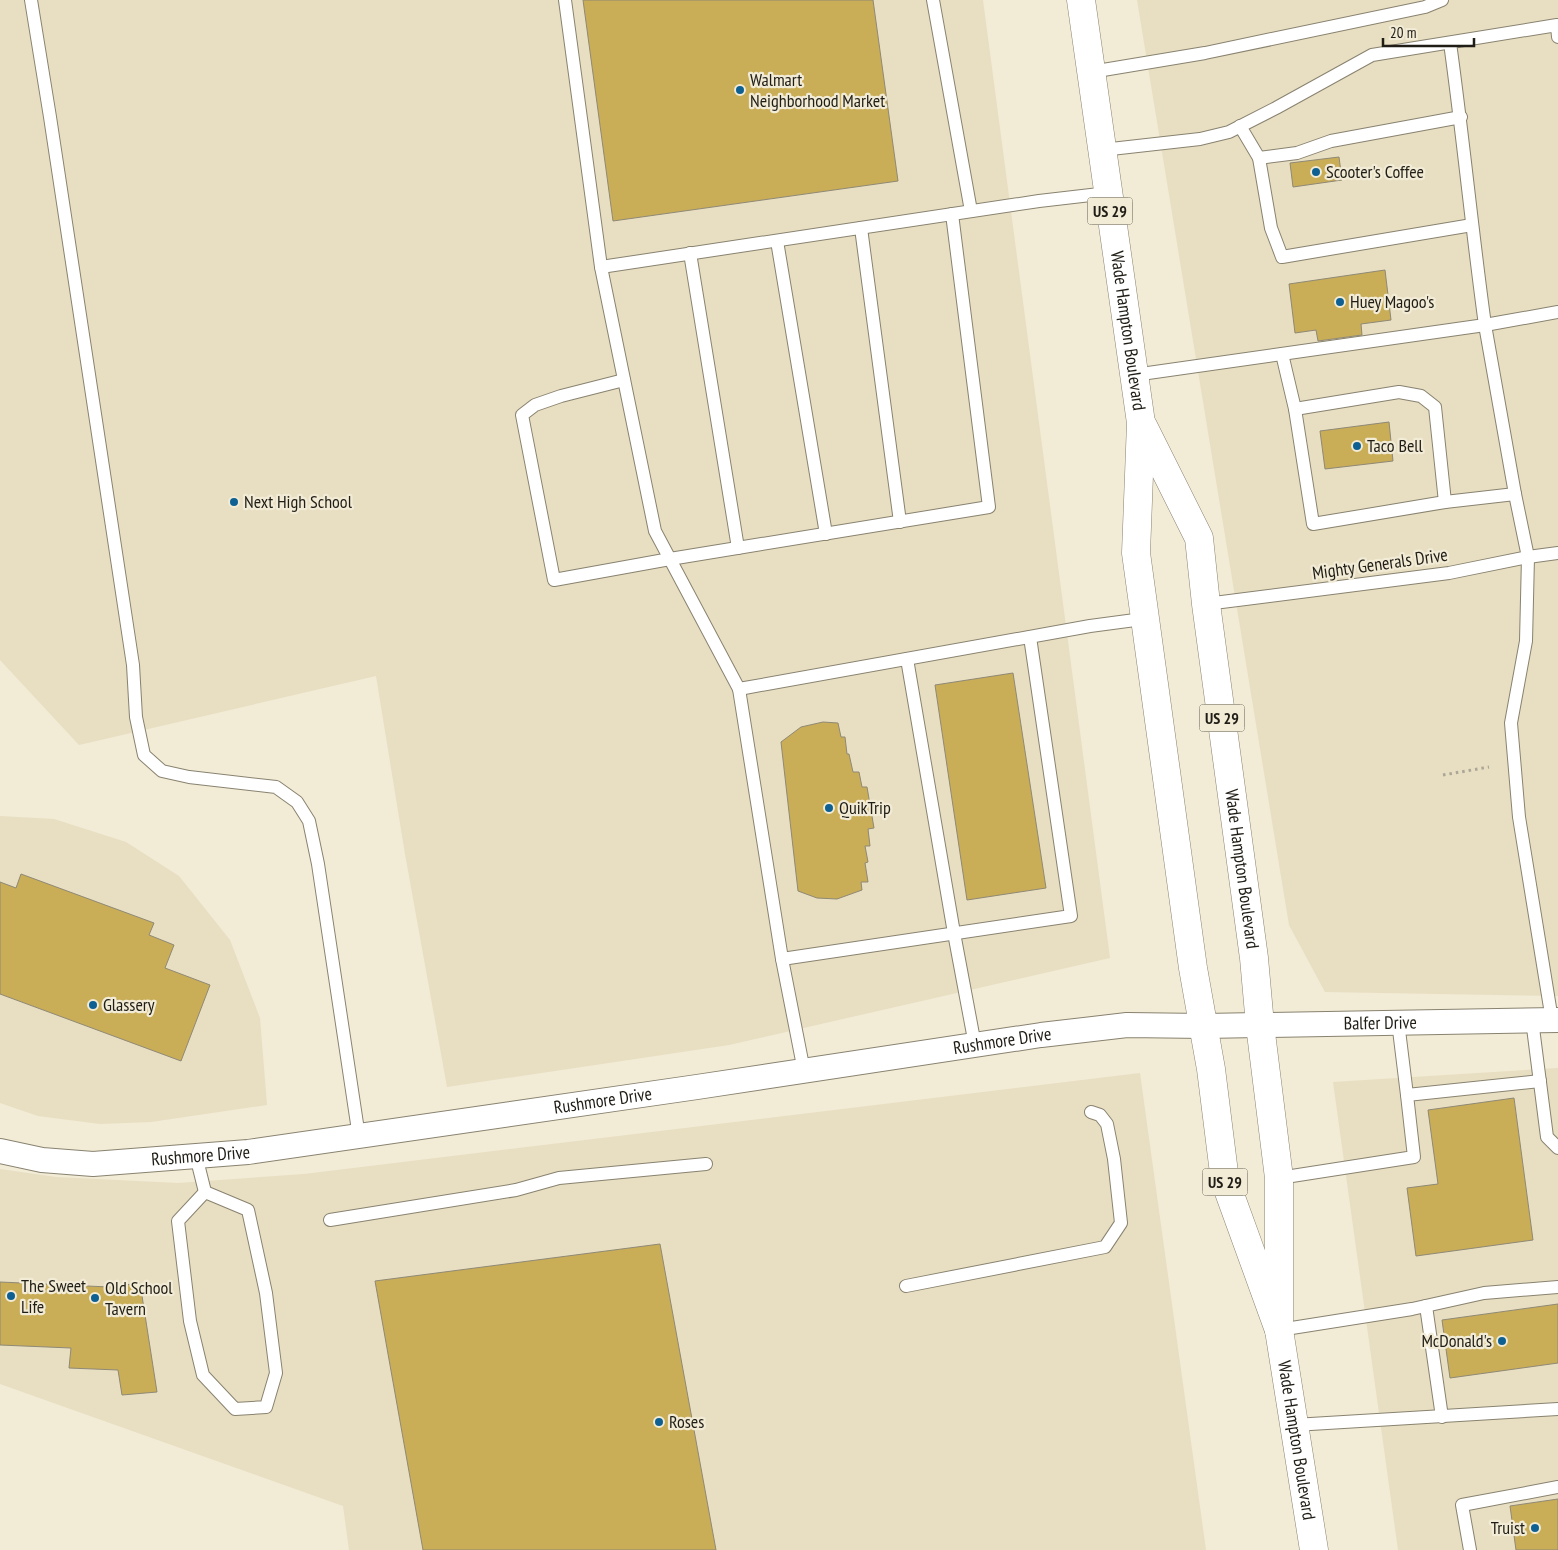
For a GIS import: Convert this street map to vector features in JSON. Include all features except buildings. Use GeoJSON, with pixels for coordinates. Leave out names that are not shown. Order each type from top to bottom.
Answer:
{"type":"FeatureCollection","features":[{"type":"Feature","properties":{"kind":"main road","name":"Wade Hampton Boulevard"},"geometry":{"type":"LineString","coordinates":[[1081,0],[1141,423],[1136,553],[1194,968],[1211,1069],[1225,1181],[1279,1330]]}},
{"type":"Feature","properties":{"kind":"main road","name":"Wade Hampton Boulevard"},"geometry":{"type":"LineString","coordinates":[[1141,423],[1199,538],[1206,604],[1254,958],[1260,1025],[1279,1178],[1279,1330],[1314,1550]]}},
{"type":"Feature","properties":{"kind":"street","name":"Balfer Drive"},"geometry":{"type":"LineString","coordinates":[[1204,1026],[1547,1020]]}},
{"type":"Feature","properties":{"kind":"street","name":"Rushmore Drive"},"geometry":{"type":"LineString","coordinates":[[0,1151],[42,1160],[93,1164],[248,1152],[1042,1035],[1127,1026],[1204,1026]]}},
{"type":"Feature","properties":{"kind":"lane"},"geometry":{"type":"LineString","coordinates":[[31,0],[39,42],[132,655],[136,717],[144,755],[162,771],[276,787],[297,802],[309,821],[318,864],[360,1137]]}},
{"type":"Feature","properties":{"kind":"lane"},"geometry":{"type":"LineString","coordinates":[[565,0],[600,267],[655,531],[739,690],[782,959],[804,1071]]}},
{"type":"Feature","properties":{"kind":"lane"},"geometry":{"type":"LineString","coordinates":[[932,0],[971,211]]}},
{"type":"Feature","properties":{"kind":"lane"},"geometry":{"type":"LineString","coordinates":[[1091,72],[1224,49],[1425,7],[1442,0]]}},
{"type":"Feature","properties":{"kind":"lane"},"geometry":{"type":"LineString","coordinates":[[1102,150],[1200,139],[1229,132],[1372,55],[1557,25],[1558,37]]}},
{"type":"Feature","properties":{"kind":"lane"},"geometry":{"type":"LineString","coordinates":[[1450,42],[1485,324],[1528,557],[1526,641],[1511,723],[1518,817],[1547,1020],[1540,1081],[1547,1137],[1558,1148]]}},
{"type":"Feature","properties":{"kind":"lane"},"geometry":{"type":"LineString","coordinates":[[1259,158],[1297,153],[1331,141],[1460,117]]}},
{"type":"Feature","properties":{"kind":"lane"},"geometry":{"type":"LineString","coordinates":[[1240,126],[1259,158],[1271,228],[1282,257],[1472,225]]}},
{"type":"Feature","properties":{"kind":"lane"},"geometry":{"type":"LineString","coordinates":[[600,267],[1039,201],[1108,194]]}},
{"type":"Feature","properties":{"kind":"lane"},"geometry":{"type":"LineString","coordinates":[[624,380],[561,396],[535,405],[522,415],[554,580],[670,559],[989,507],[952,214]]}},
{"type":"Feature","properties":{"kind":"lane"},"geometry":{"type":"LineString","coordinates":[[861,228],[900,522]]}},
{"type":"Feature","properties":{"kind":"lane"},"geometry":{"type":"LineString","coordinates":[[777,240],[826,534]]}},
{"type":"Feature","properties":{"kind":"lane"},"geometry":{"type":"LineString","coordinates":[[690,254],[738,548]]}},
{"type":"Feature","properties":{"kind":"lane"},"geometry":{"type":"LineString","coordinates":[[1134,375],[1558,312]]}},
{"type":"Feature","properties":{"kind":"lane"},"geometry":{"type":"LineString","coordinates":[[1282,354],[1294,409],[1313,524],[1445,502],[1515,494]]}},
{"type":"Feature","properties":{"kind":"lane"},"geometry":{"type":"LineString","coordinates":[[1294,409],[1399,392],[1421,396],[1435,407],[1445,502]]}},
{"type":"Feature","properties":{"kind":"lane","name":"Mighty Generals Drive"},"geometry":{"type":"LineString","coordinates":[[1206,604],[1449,573],[1558,553]]}},
{"type":"Feature","properties":{"kind":"lane"},"geometry":{"type":"LineString","coordinates":[[739,690],[1090,626],[1134,620],[1145,621]]}},
{"type":"Feature","properties":{"kind":"lane"},"geometry":{"type":"LineString","coordinates":[[782,959],[1071,916],[1030,637]]}},
{"type":"Feature","properties":{"kind":"lane"},"geometry":{"type":"LineString","coordinates":[[907,659],[975,1045]]}},
{"type":"Feature","properties":{"kind":"lane"},"geometry":{"type":"LineString","coordinates":[[1279,1178],[1414,1157],[1398,1022]]}},
{"type":"Feature","properties":{"kind":"lane"},"geometry":{"type":"LineString","coordinates":[[1407,1094],[1540,1081]]}},
{"type":"Feature","properties":{"kind":"lane"},"geometry":{"type":"LineString","coordinates":[[906,1286],[1105,1247],[1121,1223],[1114,1159],[1107,1124],[1100,1115],[1091,1112]]}},
{"type":"Feature","properties":{"kind":"lane"},"geometry":{"type":"LineString","coordinates":[[196,1156],[205,1192]]}},
{"type":"Feature","properties":{"kind":"lane"},"geometry":{"type":"LineString","coordinates":[[330,1220],[516,1190],[559,1178],[706,1164]]}},
{"type":"Feature","properties":{"kind":"lane"},"geometry":{"type":"LineString","coordinates":[[205,1192],[248,1210],[266,1293],[276,1373],[266,1407],[235,1409],[203,1375],[190,1321],[178,1221],[205,1192]]}},
{"type":"Feature","properties":{"kind":"lane"},"geometry":{"type":"LineString","coordinates":[[1279,1330],[1426,1306],[1484,1293],[1558,1287]]}},
{"type":"Feature","properties":{"kind":"lane"},"geometry":{"type":"LineString","coordinates":[[1426,1306],[1442,1417]]}},
{"type":"Feature","properties":{"kind":"lane"},"geometry":{"type":"LineString","coordinates":[[1294,1425],[1558,1409]]}},
{"type":"Feature","properties":{"kind":"lane"},"geometry":{"type":"LineString","coordinates":[[1470,1550],[1462,1505],[1558,1487]]}},
{"type":"Feature","properties":{"kind":"path"},"geometry":{"type":"LineString","coordinates":[[1443,775],[1489,767]]}},
{"type":"Feature","properties":{"kind":"shaded area"},"geometry":{"type":"Polygon","coordinates":[[[0,0],[983,0],[1110,958],[729,1045],[447,1087],[405,854],[376,676],[79,745],[0,660],[0,0]]]}},
{"type":"Feature","properties":{"kind":"shaded area"},"geometry":{"type":"Polygon","coordinates":[[[1137,0],[1558,0],[1558,996],[1325,992],[1289,925],[1137,0]]]}},
{"type":"Feature","properties":{"kind":"shaded area"},"geometry":{"type":"Polygon","coordinates":[[[0,816],[54,819],[126,842],[179,876],[230,940],[260,1018],[267,1105],[151,1122],[100,1124],[38,1116],[0,1103],[0,816]]]}},
{"type":"Feature","properties":{"kind":"shaded area"},"geometry":{"type":"Polygon","coordinates":[[[1558,1068],[1558,1550],[1398,1550],[1333,1082],[1558,1068]]]}},
{"type":"Feature","properties":{"kind":"shaded area"},"geometry":{"type":"Polygon","coordinates":[[[1140,1073],[1206,1550],[349,1550],[343,1506],[0,1384],[0,1169],[56,1177],[178,1183],[304,1174],[1140,1073]]]}},
{"type":"Feature","properties":{"kind":"place","name":"Walmart Neighborhood Market"},"geometry":{"type":"Point","coordinates":[740,90]}},
{"type":"Feature","properties":{"kind":"place","name":"Scooter's Coffee"},"geometry":{"type":"Point","coordinates":[1316,172]}},
{"type":"Feature","properties":{"kind":"place","name":"Huey Magoo's"},"geometry":{"type":"Point","coordinates":[1340,302]}},
{"type":"Feature","properties":{"kind":"place","name":"Taco Bell"},"geometry":{"type":"Point","coordinates":[1357,446]}},
{"type":"Feature","properties":{"kind":"place","name":"Next High School"},"geometry":{"type":"Point","coordinates":[234,502]}},
{"type":"Feature","properties":{"kind":"place","name":"QuikTrip"},"geometry":{"type":"Point","coordinates":[829,808]}},
{"type":"Feature","properties":{"kind":"place","name":"Glassery"},"geometry":{"type":"Point","coordinates":[93,1005]}},
{"type":"Feature","properties":{"kind":"place","name":"The Sweet Life"},"geometry":{"type":"Point","coordinates":[11,1296]}},
{"type":"Feature","properties":{"kind":"place","name":"Old School Tavern"},"geometry":{"type":"Point","coordinates":[95,1298]}},
{"type":"Feature","properties":{"kind":"place","name":"McDonald's"},"geometry":{"type":"Point","coordinates":[1502,1341]}},
{"type":"Feature","properties":{"kind":"place","name":"Roses"},"geometry":{"type":"Point","coordinates":[659,1422]}},
{"type":"Feature","properties":{"kind":"place","name":"Truist"},"geometry":{"type":"Point","coordinates":[1535,1528]}}]}
